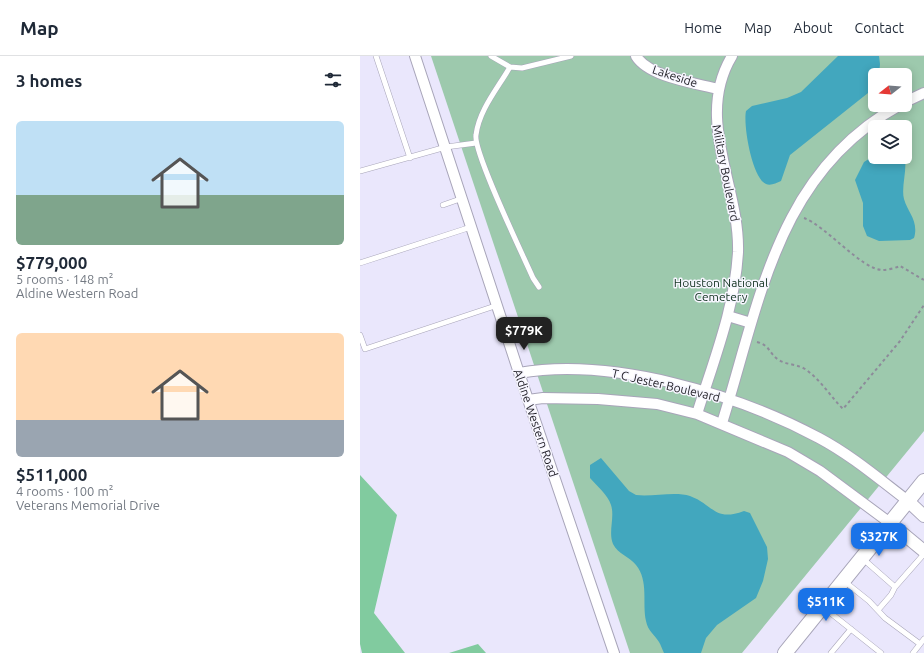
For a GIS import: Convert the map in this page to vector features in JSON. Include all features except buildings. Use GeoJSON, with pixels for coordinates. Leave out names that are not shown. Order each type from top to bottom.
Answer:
{"type":"FeatureCollection","features":[{"type":"Feature","properties":{"kind":"main road"},"geometry":{"type":"LineString","coordinates":[[784,653],[924,481]]}},
{"type":"Feature","properties":{"kind":"street","name":"Aldine Western Road"},"geometry":{"type":"LineString","coordinates":[[415,56],[463,198],[519,373],[614,653]]}},
{"type":"Feature","properties":{"kind":"street","name":"Lakeside"},"geometry":{"type":"LineString","coordinates":[[636,56],[645,66],[663,75],[718,89]]}},
{"type":"Feature","properties":{"kind":"street","name":"Military Boulevard"},"geometry":{"type":"LineString","coordinates":[[697,414],[728,316],[737,262],[737,239],[733,202],[718,136],[716,112],[718,89],[722,74],[732,56]]}},
{"type":"Feature","properties":{"kind":"street"},"geometry":{"type":"LineString","coordinates":[[912,98],[924,92]]}},
{"type":"Feature","properties":{"kind":"street"},"geometry":{"type":"LineString","coordinates":[[722,423],[746,339],[776,248],[792,214],[819,174],[842,149],[869,125],[889,112]]}},
{"type":"Feature","properties":{"kind":"street"},"geometry":{"type":"LineString","coordinates":[[728,316],[751,323]]}},
{"type":"Feature","properties":{"kind":"street","name":"T C Jester Boulevard"},"geometry":{"type":"LineString","coordinates":[[519,373],[570,368],[620,372],[704,391],[729,399],[776,416],[820,438],[852,459],[908,501],[924,516]]}},
{"type":"Feature","properties":{"kind":"street","name":"T C Jester Boulevard"},"geometry":{"type":"LineString","coordinates":[[528,400],[542,398],[657,404],[697,414],[722,423],[788,452],[820,472],[890,523],[924,553]]}},
{"type":"Feature","properties":{"kind":"lane"},"geometry":{"type":"LineString","coordinates":[[376,56],[410,158]]}},
{"type":"Feature","properties":{"kind":"lane"},"geometry":{"type":"LineString","coordinates":[[491,56],[510,67],[531,67],[571,56]]}},
{"type":"Feature","properties":{"kind":"lane"},"geometry":{"type":"LineString","coordinates":[[510,67],[478,124],[475,137],[486,170],[532,278],[539,287]]}},
{"type":"Feature","properties":{"kind":"lane"},"geometry":{"type":"LineString","coordinates":[[360,171],[446,147],[476,143]]}},
{"type":"Feature","properties":{"kind":"lane"},"geometry":{"type":"LineString","coordinates":[[443,205],[463,198]]}},
{"type":"Feature","properties":{"kind":"lane"},"geometry":{"type":"LineString","coordinates":[[360,263],[472,227]]}},
{"type":"Feature","properties":{"kind":"lane"},"geometry":{"type":"LineString","coordinates":[[360,335],[365,349],[498,306]]}},
{"type":"Feature","properties":{"kind":"lane"},"geometry":{"type":"LineString","coordinates":[[878,610],[891,595],[895,587],[924,553]]}},
{"type":"Feature","properties":{"kind":"lane"},"geometry":{"type":"LineString","coordinates":[[862,558],[895,587]]}},
{"type":"Feature","properties":{"kind":"lane"},"geometry":{"type":"LineString","coordinates":[[843,580],[878,610],[885,618],[920,644]]}},
{"type":"Feature","properties":{"kind":"lane"},"geometry":{"type":"LineString","coordinates":[[822,607],[881,653]]}},
{"type":"Feature","properties":{"kind":"lane"},"geometry":{"type":"LineString","coordinates":[[832,653],[851,629]]}},
{"type":"Feature","properties":{"kind":"lane"},"geometry":{"type":"LineString","coordinates":[[913,653],[924,639]]}},
{"type":"Feature","properties":{"kind":"path"},"geometry":{"type":"LineString","coordinates":[[792,214],[815,223],[839,243],[874,268],[886,270],[900,266],[924,280]]}},
{"type":"Feature","properties":{"kind":"path"},"geometry":{"type":"LineString","coordinates":[[746,339],[765,344],[777,359],[805,369],[825,386],[833,399],[843,409],[900,341],[924,304]]}},
{"type":"Feature","properties":{"kind":"green space","name":"Houston National Cemetery"},"geometry":{"type":"Polygon","coordinates":[[[431,56],[924,56],[924,431],[742,653],[630,653],[431,56]]]}},
{"type":"Feature","properties":{"kind":"green space"},"geometry":{"type":"Polygon","coordinates":[[[360,475],[397,515],[374,613],[405,653],[362,653],[360,644],[360,475]]]}},
{"type":"Feature","properties":{"kind":"green space"},"geometry":{"type":"Polygon","coordinates":[[[478,644],[486,653],[449,653],[478,644]]]}},
{"type":"Feature","properties":{"kind":"water"},"geometry":{"type":"Polygon","coordinates":[[[838,56],[879,56],[880,68],[868,68],[868,93],[790,155],[781,181],[768,185],[761,180],[753,162],[747,139],[745,118],[746,111],[752,106],[787,98],[801,92],[838,56]]]}},
{"type":"Feature","properties":{"kind":"water"},"geometry":{"type":"Polygon","coordinates":[[[868,159],[868,164],[905,164],[903,195],[914,222],[914,238],[910,240],[879,241],[867,236],[863,226],[863,203],[855,180],[864,162],[868,159]]]}},
{"type":"Feature","properties":{"kind":"water"},"geometry":{"type":"Polygon","coordinates":[[[601,458],[629,491],[636,495],[678,494],[690,496],[715,511],[726,515],[744,511],[750,513],[767,547],[768,559],[763,581],[756,598],[717,625],[706,638],[701,653],[664,653],[659,642],[648,627],[645,614],[644,585],[640,571],[633,562],[613,544],[611,535],[612,510],[610,501],[590,478],[590,465],[601,458]]]}}]}
